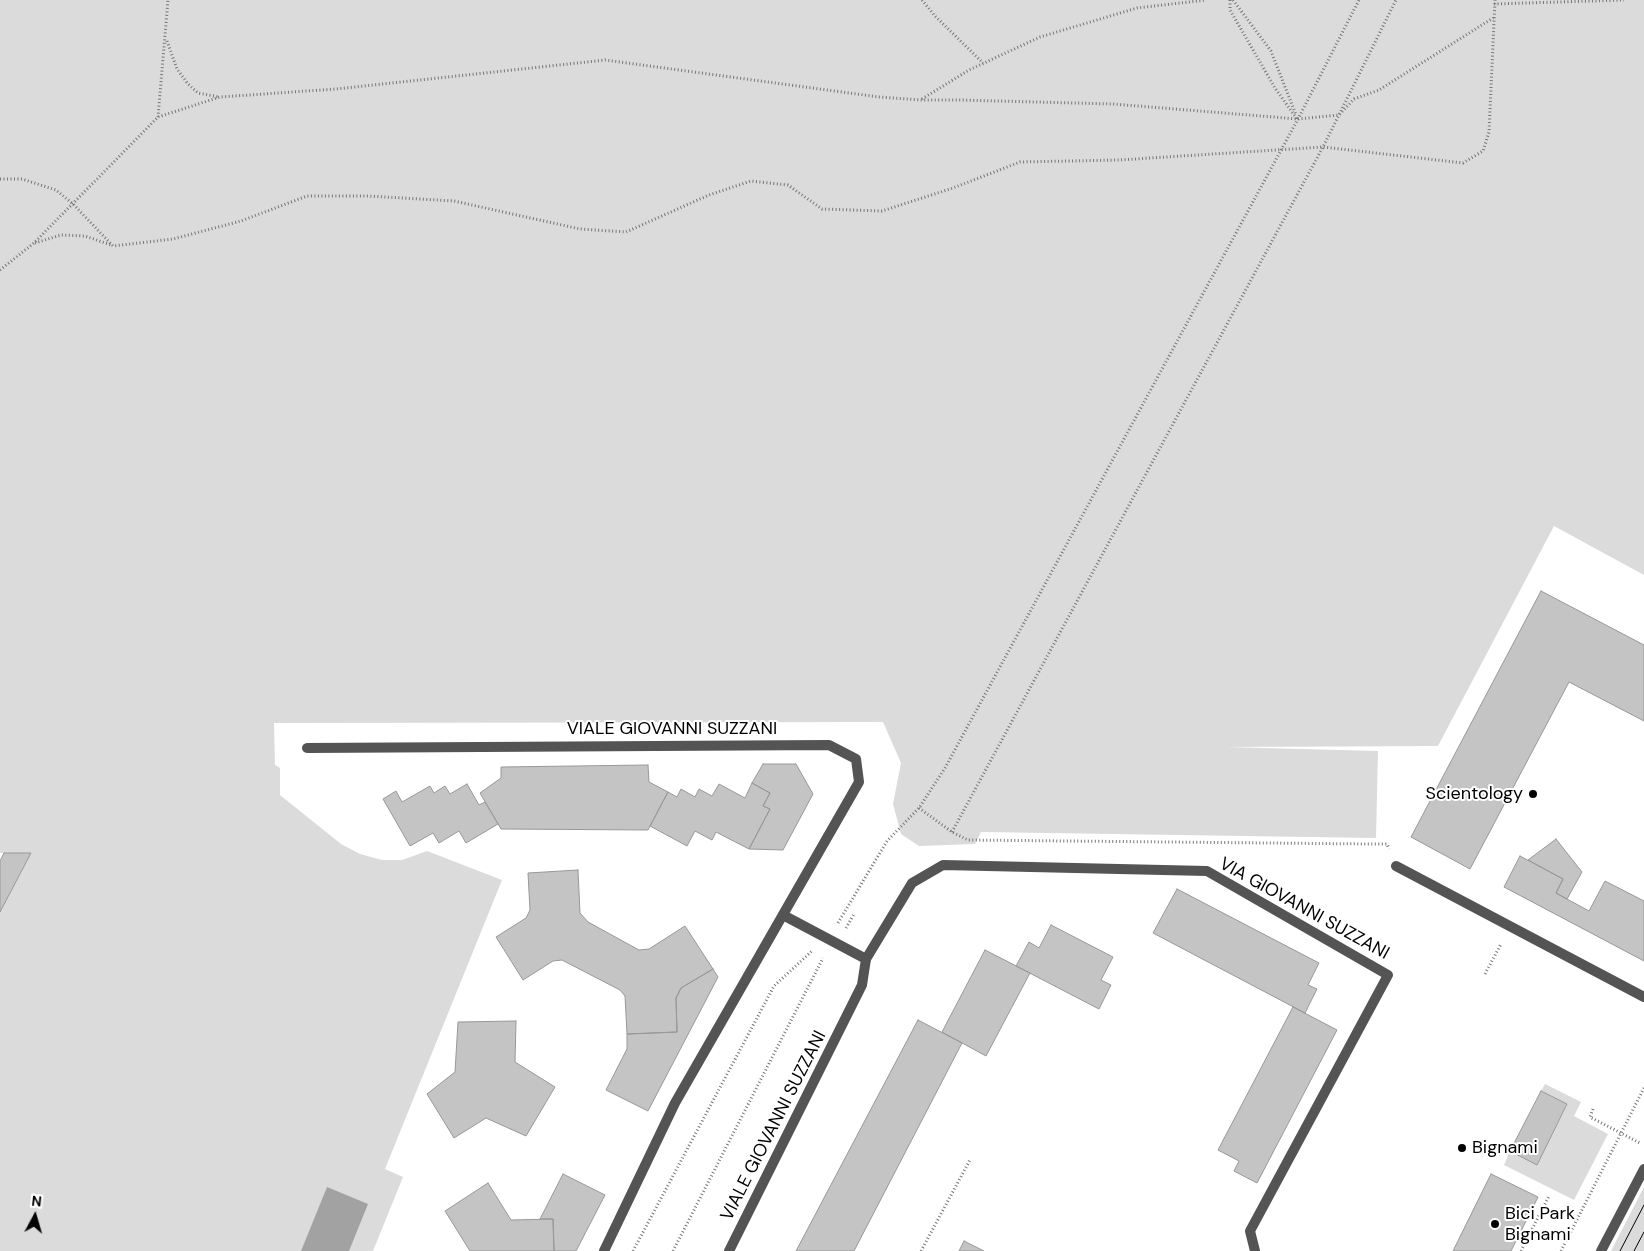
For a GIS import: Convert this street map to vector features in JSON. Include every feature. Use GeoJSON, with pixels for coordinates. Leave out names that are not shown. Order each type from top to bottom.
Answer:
{"type":"FeatureCollection","features":[{"type":"Feature","properties":{"kind":"street","name":"VIALE GIOVANNI SUZZANI"},"geometry":{"type":"LineString","coordinates":[[307,748],[829,744],[856,759],[859,782],[675,1103],[604,1251]]}},
{"type":"Feature","properties":{"kind":"street","name":"VIALE GIOVANNI SUZZANI"},"geometry":{"type":"LineString","coordinates":[[729,1251],[862,985],[866,959],[912,883],[943,865]]}},
{"type":"Feature","properties":{"kind":"street","name":"VIA GIOVANNI SUZZANI"},"geometry":{"type":"LineString","coordinates":[[943,865],[1207,871],[1388,975],[1250,1231],[1255,1251]]}},
{"type":"Feature","properties":{"kind":"street"},"geometry":{"type":"LineString","coordinates":[[1396,866],[1644,997]]}},
{"type":"Feature","properties":{"kind":"street"},"geometry":{"type":"LineString","coordinates":[[783,916],[866,959]]}},
{"type":"Feature","properties":{"kind":"street"},"geometry":{"type":"LineString","coordinates":[[1601,1251],[1644,1169]]}},
{"type":"Feature","properties":{"kind":"path"},"geometry":{"type":"LineString","coordinates":[[158,117],[168,0]]}},
{"type":"Feature","properties":{"kind":"path"},"geometry":{"type":"LineString","coordinates":[[922,0],[935,16],[983,63]]}},
{"type":"Feature","properties":{"kind":"path"},"geometry":{"type":"LineString","coordinates":[[921,100],[969,70],[1040,37],[1137,8],[1206,0]]}},
{"type":"Feature","properties":{"kind":"path"},"geometry":{"type":"LineString","coordinates":[[1231,0],[1270,51],[1298,119]]}},
{"type":"Feature","properties":{"kind":"path"},"geometry":{"type":"LineString","coordinates":[[1231,0],[1230,10],[1235,19],[1275,88],[1298,119]]}},
{"type":"Feature","properties":{"kind":"path"},"geometry":{"type":"LineString","coordinates":[[835,927],[888,841],[919,808],[945,768],[1298,119],[1359,0]]}},
{"type":"Feature","properties":{"kind":"path"},"geometry":{"type":"LineString","coordinates":[[952,832],[1323,147],[1396,0]]}},
{"type":"Feature","properties":{"kind":"path"},"geometry":{"type":"LineString","coordinates":[[34,243],[61,235],[85,236],[112,246],[174,239],[241,221],[308,196],[368,196],[454,201],[580,229],[626,232],[709,195],[751,181],[788,185],[822,209],[882,211],[953,188],[1020,162],[1119,160],[1323,147],[1463,163],[1482,151],[1489,132],[1494,2],[1624,0]]}},
{"type":"Feature","properties":{"kind":"path"},"geometry":{"type":"LineString","coordinates":[[0,270],[34,243],[158,117],[220,97],[336,89],[605,60],[824,90],[921,100],[1113,104],[1298,119],[1339,114],[1354,99],[1379,90],[1494,17]]}},
{"type":"Feature","properties":{"kind":"path"},"geometry":{"type":"LineString","coordinates":[[166,38],[176,69],[188,84],[198,93],[220,97]]}},
{"type":"Feature","properties":{"kind":"path"},"geometry":{"type":"LineString","coordinates":[[0,179],[22,179],[56,190],[73,204],[112,246]]}},
{"type":"Feature","properties":{"kind":"path"},"geometry":{"type":"LineString","coordinates":[[919,808],[952,832],[968,840],[1387,844],[1396,866]]}},
{"type":"Feature","properties":{"kind":"path"},"geometry":{"type":"LineString","coordinates":[[1485,974],[1510,926]]}},
{"type":"Feature","properties":{"kind":"path"},"geometry":{"type":"LineString","coordinates":[[633,1251],[774,986],[811,951]]}},
{"type":"Feature","properties":{"kind":"path"},"geometry":{"type":"LineString","coordinates":[[672,1251],[824,956]]}},
{"type":"Feature","properties":{"kind":"path"},"geometry":{"type":"LineString","coordinates":[[1561,1251],[1644,1088]]}},
{"type":"Feature","properties":{"kind":"path"},"geometry":{"type":"LineString","coordinates":[[1593,1109],[1590,1117],[1640,1143]]}},
{"type":"Feature","properties":{"kind":"path"},"geometry":{"type":"LineString","coordinates":[[921,1251],[970,1160]]}},
{"type":"Feature","properties":{"kind":"path"},"geometry":{"type":"LineString","coordinates":[[1521,1251],[1549,1196]]}},
{"type":"Feature","properties":{"kind":"shaded area"},"geometry":{"type":"Polygon","coordinates":[[[0,0],[1644,0],[1644,575],[1554,526],[1438,746],[1225,747],[1378,751],[1376,838],[981,832],[975,844],[919,846],[901,834],[893,804],[901,763],[883,722],[274,723],[275,765],[280,768],[280,795],[341,844],[360,854],[382,860],[402,860],[427,851],[502,880],[385,1169],[403,1177],[373,1251],[0,1251],[0,912],[31,853],[0,853],[0,0]]]}},
{"type":"Feature","properties":{"kind":"shaded area"},"geometry":{"type":"Polygon","coordinates":[[[1545,1084],[1581,1102],[1574,1116],[1608,1134],[1574,1200],[1504,1165],[1510,1151],[1537,1164],[1567,1105],[1541,1091],[1545,1084]]]}},
{"type":"Feature","properties":{"kind":"shaded area"},"geometry":{"type":"Polygon","coordinates":[[[327,1187],[368,1204],[349,1251],[301,1251],[327,1187]]]}},
{"type":"Feature","properties":{"kind":"shaded area"},"geometry":{"type":"Polygon","coordinates":[[[1644,1187],[1644,1251],[1611,1251],[1644,1187]]]}},
{"type":"Feature","properties":{"kind":"building"},"geometry":{"type":"Polygon","coordinates":[[[1541,591],[1644,645],[1644,721],[1569,682],[1470,869],[1411,837],[1541,591]]]}},
{"type":"Feature","properties":{"kind":"building"},"geometry":{"type":"Polygon","coordinates":[[[763,764],[796,764],[813,794],[783,850],[749,849],[770,809],[763,806],[770,793],[752,783],[763,764]]]}},
{"type":"Feature","properties":{"kind":"building"},"geometry":{"type":"Polygon","coordinates":[[[648,765],[649,782],[668,792],[648,830],[501,829],[480,793],[501,778],[501,767],[648,765]]]}},
{"type":"Feature","properties":{"kind":"building"},"geometry":{"type":"Polygon","coordinates":[[[752,783],[770,793],[763,806],[770,809],[749,849],[716,832],[712,840],[695,831],[687,846],[650,826],[668,792],[677,797],[681,789],[695,797],[699,789],[712,796],[719,784],[745,798],[752,783]]]}},
{"type":"Feature","properties":{"kind":"building"},"geometry":{"type":"Polygon","coordinates":[[[467,784],[479,805],[485,802],[498,824],[466,843],[459,831],[439,843],[433,833],[410,846],[383,799],[396,791],[402,802],[430,786],[434,793],[445,786],[450,794],[467,784]]]}},
{"type":"Feature","properties":{"kind":"building"},"geometry":{"type":"Polygon","coordinates":[[[1556,839],[1582,872],[1567,899],[1556,893],[1563,879],[1528,860],[1556,839]]]}},
{"type":"Feature","properties":{"kind":"building"},"geometry":{"type":"Polygon","coordinates":[[[4,853],[31,853],[0,912],[0,861],[4,853]]]}},
{"type":"Feature","properties":{"kind":"building"},"geometry":{"type":"Polygon","coordinates":[[[1520,856],[1563,879],[1556,893],[1589,911],[1605,881],[1644,901],[1644,961],[1504,887],[1520,856]]]}},
{"type":"Feature","properties":{"kind":"building"},"geometry":{"type":"Polygon","coordinates":[[[578,870],[580,913],[588,922],[639,950],[649,949],[685,926],[713,969],[681,988],[676,998],[677,1032],[627,1034],[625,996],[620,990],[562,960],[553,961],[523,980],[496,937],[526,918],[530,910],[528,873],[578,870]]]}},
{"type":"Feature","properties":{"kind":"building"},"geometry":{"type":"Polygon","coordinates":[[[1177,889],[1319,963],[1308,985],[1317,989],[1305,1013],[1153,933],[1177,889]]]}},
{"type":"Feature","properties":{"kind":"building"},"geometry":{"type":"Polygon","coordinates":[[[1051,925],[1113,957],[1101,980],[1111,985],[1099,1009],[1016,966],[1029,942],[1039,948],[1051,925]]]}},
{"type":"Feature","properties":{"kind":"building"},"geometry":{"type":"Polygon","coordinates":[[[985,950],[1030,973],[986,1056],[942,1032],[985,950]]]}},
{"type":"Feature","properties":{"kind":"building"},"geometry":{"type":"Polygon","coordinates":[[[713,969],[718,977],[648,1111],[606,1090],[627,1049],[627,1034],[677,1032],[676,998],[681,988],[713,969]]]}},
{"type":"Feature","properties":{"kind":"building"},"geometry":{"type":"Polygon","coordinates":[[[1293,1007],[1337,1030],[1257,1183],[1234,1171],[1239,1161],[1218,1150],[1293,1007]]]}},
{"type":"Feature","properties":{"kind":"building"},"geometry":{"type":"Polygon","coordinates":[[[918,1020],[962,1043],[854,1251],[796,1251],[918,1020]]]}},
{"type":"Feature","properties":{"kind":"building"},"geometry":{"type":"Polygon","coordinates":[[[516,1021],[515,1062],[555,1087],[526,1136],[486,1118],[454,1138],[427,1094],[455,1072],[458,1022],[516,1021]]]}},
{"type":"Feature","properties":{"kind":"building"},"geometry":{"type":"Polygon","coordinates":[[[1541,1091],[1567,1104],[1537,1165],[1510,1151],[1541,1091]]]}},
{"type":"Feature","properties":{"kind":"building"},"geometry":{"type":"Polygon","coordinates":[[[563,1174],[605,1195],[576,1251],[554,1251],[553,1219],[540,1219],[563,1174]]]}},
{"type":"Feature","properties":{"kind":"building","name":"Bici Park Bignami"},"geometry":{"type":"Polygon","coordinates":[[[1491,1174],[1538,1197],[1511,1251],[1453,1251],[1491,1174]]]}},
{"type":"Feature","properties":{"kind":"building"},"geometry":{"type":"Polygon","coordinates":[[[488,1183],[511,1220],[553,1219],[554,1251],[470,1251],[445,1211],[488,1183]]]}},
{"type":"Feature","properties":{"kind":"building"},"geometry":{"type":"Polygon","coordinates":[[[964,1241],[984,1251],[959,1251],[964,1241]]]}},
{"type":"Feature","properties":{"kind":"tram line"},"geometry":{"type":"LineString","coordinates":[[1620,1251],[1644,1205]]}},
{"type":"Feature","properties":{"kind":"tram line"},"geometry":{"type":"LineString","coordinates":[[1634,1251],[1644,1232]]}},
{"type":"Feature","properties":{"kind":"place","name":"Scientology"},"geometry":{"type":"Point","coordinates":[1533,794]}},
{"type":"Feature","properties":{"kind":"place","name":"Bignami"},"geometry":{"type":"Point","coordinates":[1462,1148]}},
{"type":"Feature","properties":{"kind":"place","name":"Bici Park Bignami"},"geometry":{"type":"Point","coordinates":[1495,1224]}}]}
